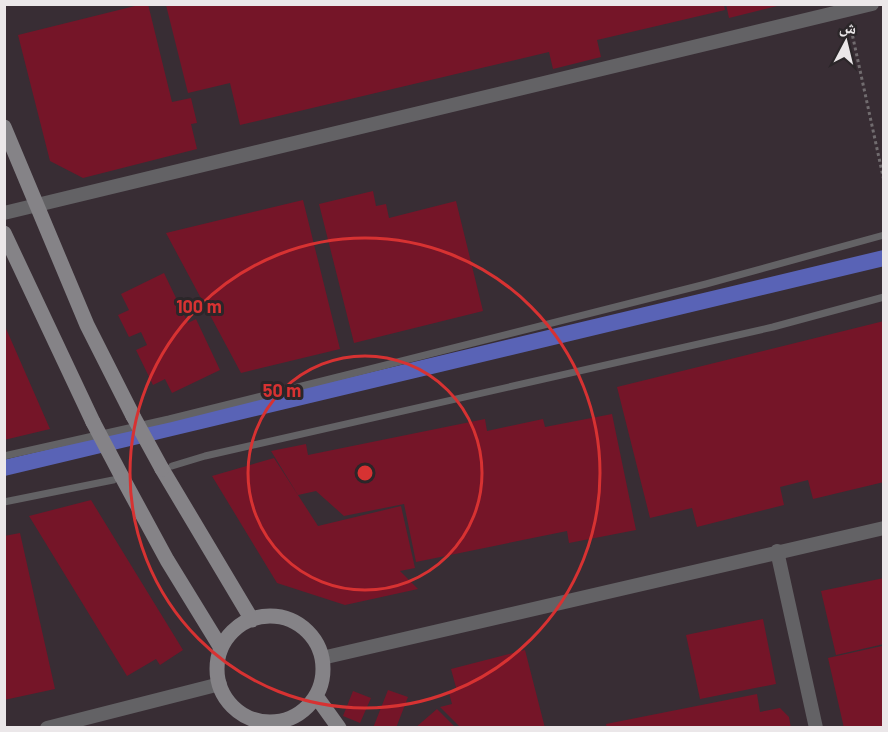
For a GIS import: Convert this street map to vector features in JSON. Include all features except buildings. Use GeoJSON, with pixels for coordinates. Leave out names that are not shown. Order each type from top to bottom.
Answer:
{"type":"FeatureCollection","features":[{"type":"Feature","properties":{"kind":"street"},"geometry":{"type":"LineString","coordinates":[[4,213],[847,7],[873,4]]}},
{"type":"Feature","properties":{"kind":"street"},"geometry":{"type":"LineString","coordinates":[[4,127],[87,325],[133,416],[167,467],[252,620]]}},
{"type":"Feature","properties":{"kind":"street"},"geometry":{"type":"LineString","coordinates":[[4,233],[93,422],[117,479],[221,648]]}},
{"type":"Feature","properties":{"kind":"street"},"geometry":{"type":"LineString","coordinates":[[322,658],[884,528]]}},
{"type":"Feature","properties":{"kind":"street"},"geometry":{"type":"LineString","coordinates":[[777,551],[816,728]]}},
{"type":"Feature","properties":{"kind":"street"},"geometry":{"type":"LineString","coordinates":[[269,617],[287,619],[303,628],[315,641],[322,658],[321,684],[316,696],[301,713],[282,724],[251,719],[238,711],[227,701],[217,675],[221,648],[234,631],[252,620],[269,617]]}},
{"type":"Feature","properties":{"kind":"street"},"geometry":{"type":"LineString","coordinates":[[47,728],[220,684]]}},
{"type":"Feature","properties":{"kind":"street"},"geometry":{"type":"LineString","coordinates":[[316,696],[339,728]]}},
{"type":"Feature","properties":{"kind":"lane"},"geometry":{"type":"LineString","coordinates":[[4,456],[169,419],[358,372],[706,284],[884,235]]}},
{"type":"Feature","properties":{"kind":"lane"},"geometry":{"type":"LineString","coordinates":[[167,467],[215,453],[773,327],[884,297]]}},
{"type":"Feature","properties":{"kind":"lane"},"geometry":{"type":"LineString","coordinates":[[4,502],[117,479]]}},
{"type":"Feature","properties":{"kind":"path"},"geometry":{"type":"LineString","coordinates":[[847,7],[884,181]]}},
{"type":"Feature","properties":{"kind":"shaded area"},"geometry":{"type":"Polygon","coordinates":[[[5,5],[883,5],[883,727],[5,727],[5,5]]]}},
{"type":"Feature","properties":{"kind":"waterway"},"geometry":{"type":"LineString","coordinates":[[4,468],[884,258]]}}]}
